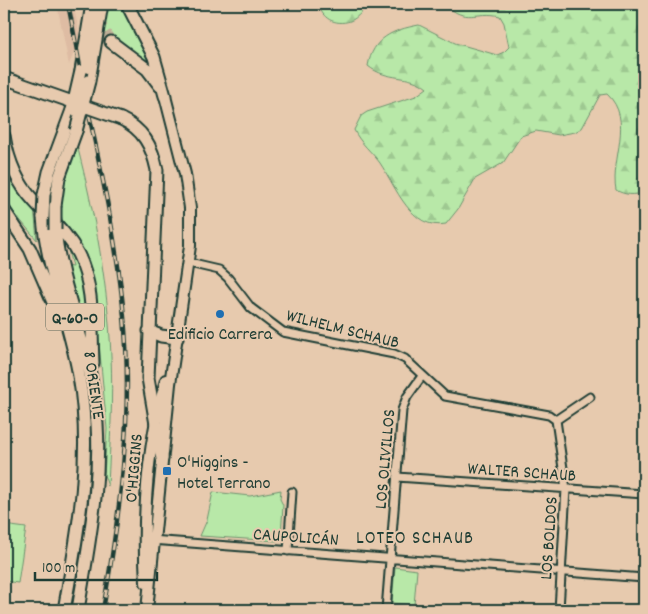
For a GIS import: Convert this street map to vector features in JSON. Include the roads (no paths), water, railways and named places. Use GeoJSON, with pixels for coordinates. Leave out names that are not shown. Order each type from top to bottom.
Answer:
{"type":"FeatureCollection","features":[{"type":"Feature","properties":{"kind":"main road","name":"8 ORIENTE"},"geometry":{"type":"LineString","coordinates":[[64,610],[77,540],[84,472],[83,413],[74,353],[47,245],[44,195],[49,172],[72,110],[82,71],[92,4]]}},
{"type":"Feature","properties":{"kind":"main road","name":"8 ORIENTE"},"geometry":{"type":"LineString","coordinates":[[78,610],[94,511],[97,458],[96,404],[88,363],[61,266],[55,230],[55,206],[59,178],[76,131],[89,81],[102,4]]}},
{"type":"Feature","properties":{"kind":"main road"},"geometry":{"type":"LineString","coordinates":[[127,4],[153,54],[165,96]]}},
{"type":"Feature","properties":{"kind":"main road"},"geometry":{"type":"LineString","coordinates":[[111,42],[151,73],[165,96]]}},
{"type":"Feature","properties":{"kind":"main road"},"geometry":{"type":"LineString","coordinates":[[136,62],[146,60],[153,54]]}},
{"type":"Feature","properties":{"kind":"main road"},"geometry":{"type":"LineString","coordinates":[[4,78],[121,119],[138,128],[144,135],[152,153],[157,170],[148,386],[162,459]]}},
{"type":"Feature","properties":{"kind":"main road","name":"O'HIGGINS"},"geometry":{"type":"LineString","coordinates":[[149,540],[189,263],[191,230],[188,191],[182,155],[165,96]]}},
{"type":"Feature","properties":{"kind":"main road"},"geometry":{"type":"LineString","coordinates":[[4,136],[10,162],[22,186],[64,231],[84,268],[91,300],[96,404]]}},
{"type":"Feature","properties":{"kind":"main road"},"geometry":{"type":"LineString","coordinates":[[4,210],[36,260],[74,353]]}},
{"type":"Feature","properties":{"kind":"main road"},"geometry":{"type":"LineString","coordinates":[[149,331],[160,336],[178,338]]}},
{"type":"Feature","properties":{"kind":"main road","name":"O'HIGGINS"},"geometry":{"type":"LineString","coordinates":[[147,607],[149,540],[148,463],[154,422],[178,338]]}},
{"type":"Feature","properties":{"kind":"street","name":"WILHELM SCHAUB"},"geometry":{"type":"LineString","coordinates":[[189,263],[219,270],[228,278],[251,308],[283,332],[394,354],[406,359],[441,394],[450,398],[549,415],[556,420]]}},
{"type":"Feature","properties":{"kind":"street","name":"LOS OLIVILLOS"},"geometry":{"type":"LineString","coordinates":[[386,610],[403,406],[422,376]]}},
{"type":"Feature","properties":{"kind":"street"},"geometry":{"type":"LineString","coordinates":[[556,420],[590,397]]}},
{"type":"Feature","properties":{"kind":"street","name":"LOS BOLDOS"},"geometry":{"type":"LineString","coordinates":[[556,420],[566,489],[558,610]]}},
{"type":"Feature","properties":{"kind":"street","name":"WALTER SCHAUB"},"geometry":{"type":"LineString","coordinates":[[397,477],[644,494]]}},
{"type":"Feature","properties":{"kind":"street"},"geometry":{"type":"LineString","coordinates":[[288,551],[292,492]]}},
{"type":"Feature","properties":{"kind":"street","name":"CAUPOLICÁN"},"geometry":{"type":"LineString","coordinates":[[149,540],[644,578]]}},
{"type":"Feature","properties":{"kind":"tunnel"},"geometry":{"type":"LineString","coordinates":[[97,19],[111,42]]}},
{"type":"Feature","properties":{"kind":"railway"},"geometry":{"type":"LineString","coordinates":[[68,4],[114,242],[124,317],[127,391],[126,427],[115,538],[103,610]]}},
{"type":"Feature","properties":{"kind":"place","name":"Edificio Carrera"},"geometry":{"type":"Point","coordinates":[220,314]}},
{"type":"Feature","properties":{"kind":"place","name":"O'Higgins - Hotel Terrano"},"geometry":{"type":"Point","coordinates":[167,471]}},
{"type":"Feature","properties":{"kind":"district","name":"LOTEO SCHAUB"},"geometry":{"type":"Point","coordinates":[415,536]}}]}
